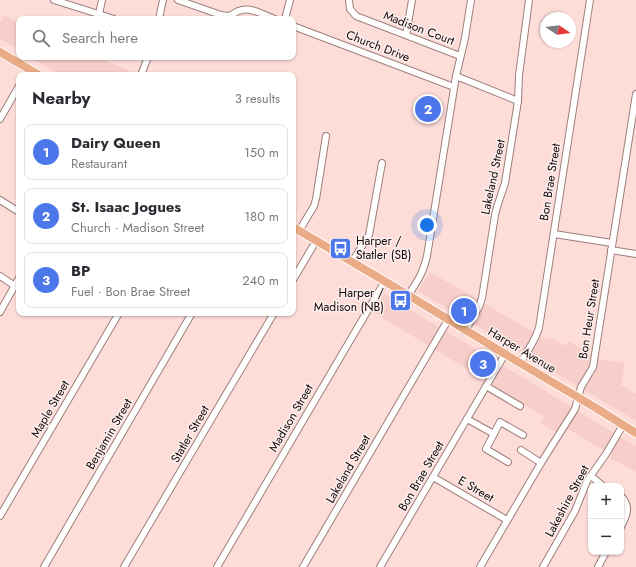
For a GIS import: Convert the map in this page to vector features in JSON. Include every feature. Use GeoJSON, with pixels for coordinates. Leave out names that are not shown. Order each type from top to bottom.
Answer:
{"type":"FeatureCollection","features":[{"type":"Feature","properties":{"kind":"main road"},"geometry":{"type":"LineString","coordinates":[[0,52],[27,72]]}},
{"type":"Feature","properties":{"kind":"main road","name":"Harper Avenue"},"geometry":{"type":"LineString","coordinates":[[296,229],[385,281],[636,433]]}},
{"type":"Feature","properties":{"kind":"street"},"geometry":{"type":"LineString","coordinates":[[54,0],[105,16]]}},
{"type":"Feature","properties":{"kind":"street"},"geometry":{"type":"LineString","coordinates":[[99,14],[102,0]]}},
{"type":"Feature","properties":{"kind":"street"},"geometry":{"type":"LineString","coordinates":[[160,16],[163,0]]}},
{"type":"Feature","properties":{"kind":"street"},"geometry":{"type":"LineString","coordinates":[[178,0],[228,16],[245,9],[268,16]]}},
{"type":"Feature","properties":{"kind":"street"},"geometry":{"type":"LineString","coordinates":[[286,15],[290,0]]}},
{"type":"Feature","properties":{"kind":"street","name":"Madison Court"},"geometry":{"type":"LineString","coordinates":[[349,0],[350,9],[356,16],[460,56]]}},
{"type":"Feature","properties":{"kind":"street"},"geometry":{"type":"LineString","coordinates":[[406,35],[412,0]]}},
{"type":"Feature","properties":{"kind":"street"},"geometry":{"type":"LineString","coordinates":[[408,295],[421,276],[427,256],[454,87],[465,38],[471,0]]}},
{"type":"Feature","properties":{"kind":"street","name":"Lakeland Street"},"geometry":{"type":"LineString","coordinates":[[465,330],[479,307],[482,298],[496,211],[505,183],[518,101],[522,46],[529,0]]}},
{"type":"Feature","properties":{"kind":"street","name":"Bon Brae Street"},"geometry":{"type":"LineString","coordinates":[[520,363],[537,333],[554,234],[590,0]]}},
{"type":"Feature","properties":{"kind":"street","name":"Church Drive"},"geometry":{"type":"LineString","coordinates":[[296,27],[454,87]]}},
{"type":"Feature","properties":{"kind":"street"},"geometry":{"type":"LineString","coordinates":[[142,72],[147,60]]}},
{"type":"Feature","properties":{"kind":"street"},"geometry":{"type":"LineString","coordinates":[[456,76],[518,101]]}},
{"type":"Feature","properties":{"kind":"street"},"geometry":{"type":"LineString","coordinates":[[0,119],[16,91]]}},
{"type":"Feature","properties":{"kind":"street","name":"Bon Heur Street"},"geometry":{"type":"LineString","coordinates":[[480,567],[575,409],[581,388],[594,363],[636,94]]}},
{"type":"Feature","properties":{"kind":"street"},"geometry":{"type":"LineString","coordinates":[[296,229],[314,206],[326,136]]}},
{"type":"Feature","properties":{"kind":"street"},"geometry":{"type":"LineString","coordinates":[[352,262],[369,235],[382,163]]}},
{"type":"Feature","properties":{"kind":"street"},"geometry":{"type":"LineString","coordinates":[[0,200],[16,210]]}},
{"type":"Feature","properties":{"kind":"street"},"geometry":{"type":"LineString","coordinates":[[554,234],[612,243]]}},
{"type":"Feature","properties":{"kind":"street"},"geometry":{"type":"LineString","coordinates":[[296,275],[316,241]]}},
{"type":"Feature","properties":{"kind":"street"},"geometry":{"type":"LineString","coordinates":[[611,250],[636,254]]}},
{"type":"Feature","properties":{"kind":"street"},"geometry":{"type":"LineString","coordinates":[[0,276],[15,286],[0,312]]}},
{"type":"Feature","properties":{"kind":"street","name":"Madison Street"},"geometry":{"type":"LineString","coordinates":[[217,567],[385,281]]}},
{"type":"Feature","properties":{"kind":"street","name":"Maple Street"},"geometry":{"type":"LineString","coordinates":[[0,516],[117,316]]}},
{"type":"Feature","properties":{"kind":"street","name":"Benjamin Street"},"geometry":{"type":"LineString","coordinates":[[44,567],[190,316]]}},
{"type":"Feature","properties":{"kind":"street","name":"Statler Street"},"geometry":{"type":"LineString","coordinates":[[124,567],[272,316]]}},
{"type":"Feature","properties":{"kind":"street","name":"Lakeland Street"},"geometry":{"type":"LineString","coordinates":[[303,567],[448,320]]}},
{"type":"Feature","properties":{"kind":"street","name":"Bon Brae Street"},"geometry":{"type":"LineString","coordinates":[[380,567],[505,354]]}},
{"type":"Feature","properties":{"kind":"street"},"geometry":{"type":"LineString","coordinates":[[486,386],[520,406]]}},
{"type":"Feature","properties":{"kind":"street"},"geometry":{"type":"LineString","coordinates":[[467,419],[494,434]]}},
{"type":"Feature","properties":{"kind":"street"},"geometry":{"type":"LineString","coordinates":[[508,462],[486,449],[500,422],[523,435]]}},
{"type":"Feature","properties":{"kind":"street","name":"Lakeshire Street"},"geometry":{"type":"LineString","coordinates":[[543,567],[576,511],[587,481],[606,454],[623,425]]}},
{"type":"Feature","properties":{"kind":"street"},"geometry":{"type":"LineString","coordinates":[[521,450],[542,462]]}},
{"type":"Feature","properties":{"kind":"street"},"geometry":{"type":"LineString","coordinates":[[591,476],[599,483]]}},
{"type":"Feature","properties":{"kind":"street","name":"E Street"},"geometry":{"type":"LineString","coordinates":[[433,477],[507,520]]}},
{"type":"Feature","properties":{"kind":"street"},"geometry":{"type":"LineString","coordinates":[[624,499],[628,510],[624,521]]}},
{"type":"Feature","properties":{"kind":"street"},"geometry":{"type":"LineString","coordinates":[[598,567],[604,555]]}},
{"type":"Feature","properties":{"kind":"shaded area"},"geometry":{"type":"Polygon","coordinates":[[[4,16],[16,21],[16,48],[0,39],[0,23],[4,16]]]}},
{"type":"Feature","properties":{"kind":"shaded area"},"geometry":{"type":"Polygon","coordinates":[[[35,60],[105,60],[130,71],[129,72],[55,72],[35,60]]]}},
{"type":"Feature","properties":{"kind":"shaded area"},"geometry":{"type":"Polygon","coordinates":[[[430,272],[547,340],[549,337],[566,346],[568,341],[599,359],[625,363],[621,385],[636,394],[636,421],[418,291],[430,272]]]}},
{"type":"Feature","properties":{"kind":"shaded area"},"geometry":{"type":"Polygon","coordinates":[[[384,294],[636,446],[636,472],[610,458],[612,455],[561,425],[556,432],[540,423],[544,416],[525,405],[521,412],[487,392],[492,384],[373,312],[384,294]]]}},
{"type":"Feature","properties":{"kind":"place","name":"St. Isaac Jogues"},"geometry":{"type":"Point","coordinates":[428,109]}},
{"type":"Feature","properties":{"kind":"place","name":"Harper / Statler (SB)"},"geometry":{"type":"Point","coordinates":[340,248]}},
{"type":"Feature","properties":{"kind":"place","name":"Harper / Madison (NB)"},"geometry":{"type":"Point","coordinates":[400,300]}},
{"type":"Feature","properties":{"kind":"place","name":"Dairy Queen"},"geometry":{"type":"Point","coordinates":[464,311]}},
{"type":"Feature","properties":{"kind":"place","name":"BP"},"geometry":{"type":"Point","coordinates":[483,364]}}]}
